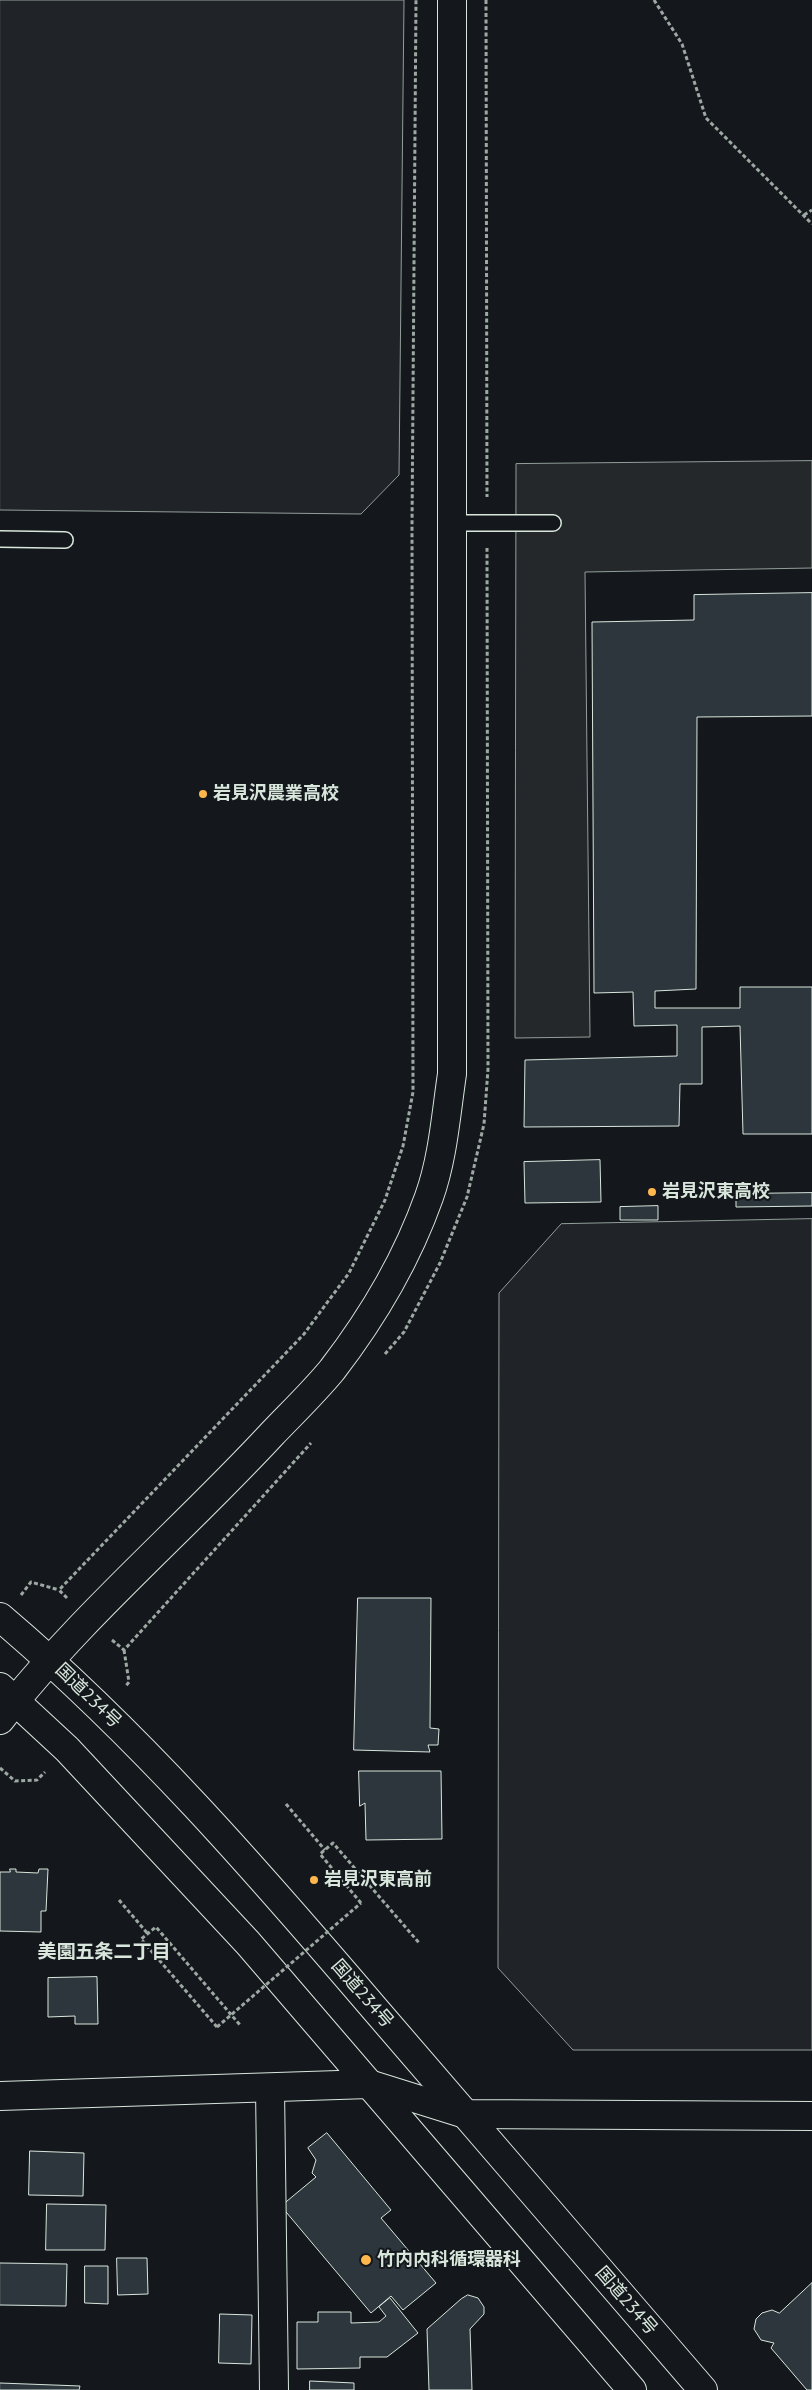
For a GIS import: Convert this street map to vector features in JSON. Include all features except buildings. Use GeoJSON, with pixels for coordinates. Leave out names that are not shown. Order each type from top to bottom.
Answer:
{"type":"FeatureCollection","features":[{"type":"Feature","properties":{"kind":"main road"},"geometry":{"type":"LineString","coordinates":[[452,0],[452,1074],[441,1147],[430,1196],[390,1284],[331,1370],[226,1484],[5,1703],[68,1749],[158,1845],[248,1944],[632,2390]]}},
{"type":"Feature","properties":{"kind":"main road","name":"国道234号"},"geometry":{"type":"LineString","coordinates":[[0,1618],[50,1660],[104,1710],[279,1898],[703,2390]]}},
{"type":"Feature","properties":{"kind":"main road"},"geometry":{"type":"LineString","coordinates":[[0,2096],[369,2084],[465,2114],[812,2116]]}},
{"type":"Feature","properties":{"kind":"main road"},"geometry":{"type":"LineString","coordinates":[[270,2088],[274,2390]]}},
{"type":"Feature","properties":{"kind":"lane"},"geometry":{"type":"LineString","coordinates":[[453,522],[553,524]]}},
{"type":"Feature","properties":{"kind":"lane"},"geometry":{"type":"LineString","coordinates":[[0,538],[66,540]]}},
{"type":"Feature","properties":{"kind":"path"},"geometry":{"type":"LineString","coordinates":[[90,1620],[59,1590],[304,1334],[349,1273],[385,1200],[403,1146],[413,1092],[412,516],[416,0]]}},
{"type":"Feature","properties":{"kind":"path"},"geometry":{"type":"LineString","coordinates":[[654,0],[682,44],[706,118],[812,224]]}},
{"type":"Feature","properties":{"kind":"path"},"geometry":{"type":"LineString","coordinates":[[804,215],[812,210]]}},
{"type":"Feature","properties":{"kind":"path"},"geometry":{"type":"LineString","coordinates":[[286,1804],[325,1850]]}},
{"type":"Feature","properties":{"kind":"path"},"geometry":{"type":"LineString","coordinates":[[240,2025],[156,1927],[141,1939],[217,2026],[361,1902],[320,1854],[333,1843],[420,1944]]}},
{"type":"Feature","properties":{"kind":"path"},"geometry":{"type":"LineString","coordinates":[[119,1900],[148,1934]]}},
{"type":"Feature","properties":{"kind":"shaded area"},"geometry":{"type":"Polygon","coordinates":[[[0,0],[404,0],[399,475],[361,514],[0,510],[0,0]]]}},
{"type":"Feature","properties":{"kind":"shaded area"},"geometry":{"type":"Polygon","coordinates":[[[812,461],[812,568],[585,572],[590,1037],[515,1038],[516,464],[812,461]]]}},
{"type":"Feature","properties":{"kind":"shaded area"},"geometry":{"type":"Polygon","coordinates":[[[812,1219],[812,2050],[573,2050],[498,1968],[499,1293],[561,1224],[812,1219]]]}},
{"type":"Feature","properties":{"kind":"place","name":"岩見沢農業高校"},"geometry":{"type":"Point","coordinates":[203,794]}},
{"type":"Feature","properties":{"kind":"place","name":"岩見沢東高校"},"geometry":{"type":"Point","coordinates":[652,1192]}},
{"type":"Feature","properties":{"kind":"place","name":"岩見沢東高前"},"geometry":{"type":"Point","coordinates":[314,1880]}},
{"type":"Feature","properties":{"kind":"place","name":"竹内内科循環器科"},"geometry":{"type":"Point","coordinates":[366,2260]}},
{"type":"Feature","properties":{"kind":"district","name":"美園五条二丁目"},"geometry":{"type":"Point","coordinates":[104,1953]}}]}
